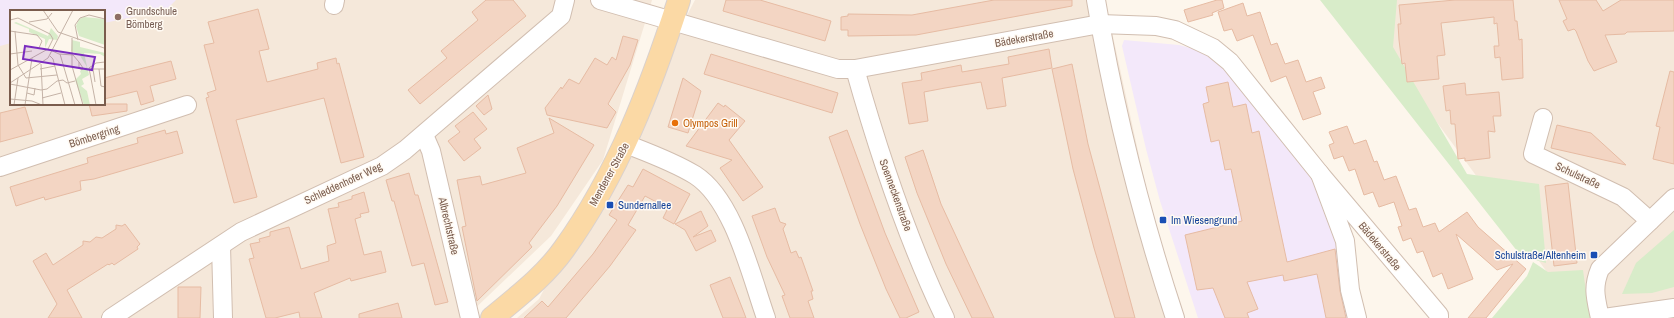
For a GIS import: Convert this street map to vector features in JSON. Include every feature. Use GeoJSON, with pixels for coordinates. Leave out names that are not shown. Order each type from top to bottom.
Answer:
{"type":"FeatureCollection","features":[{"type":"Feature","properties":{"kind":"main road","name":"Mendener Straße"},"geometry":{"type":"LineString","coordinates":[[492,318],[532,285],[564,250],[596,198],[626,144],[676,10]]}},
{"type":"Feature","properties":{"kind":"street","name":"Schleddenhofer Weg"},"geometry":{"type":"LineString","coordinates":[[111,318],[240,232],[382,166],[424,135],[561,16],[565,0]]}},
{"type":"Feature","properties":{"kind":"street"},"geometry":{"type":"LineString","coordinates":[[600,0],[676,10]]}},
{"type":"Feature","properties":{"kind":"street"},"geometry":{"type":"LineString","coordinates":[[1096,0],[1134,178],[1175,318]]}},
{"type":"Feature","properties":{"kind":"street","name":"Bädekerstraße"},"geometry":{"type":"LineString","coordinates":[[676,10],[838,69],[856,69],[1100,24],[1156,26],[1185,34],[1213,48],[1230,62],[1320,174],[1439,315],[1439,318]]}},
{"type":"Feature","properties":{"kind":"street","name":"Soenneckenstraße"},"geometry":{"type":"LineString","coordinates":[[856,69],[868,116],[894,192],[932,291],[945,318]]}},
{"type":"Feature","properties":{"kind":"street","name":"Bömbergring"},"geometry":{"type":"LineString","coordinates":[[0,167],[187,105]]}},
{"type":"Feature","properties":{"kind":"street","name":"Schulstraße"},"geometry":{"type":"LineString","coordinates":[[1543,118],[1533,154],[1623,197],[1650,221]]}},
{"type":"Feature","properties":{"kind":"street","name":"Albrechtstraße"},"geometry":{"type":"LineString","coordinates":[[424,135],[432,151],[470,318]]}},
{"type":"Feature","properties":{"kind":"street"},"geometry":{"type":"LineString","coordinates":[[626,144],[671,162],[696,176],[709,186],[722,203],[736,234],[766,318]]}},
{"type":"Feature","properties":{"kind":"street","name":"Bädekerstraße"},"geometry":{"type":"LineString","coordinates":[[1320,174],[1345,241],[1350,290],[1357,318]]}},
{"type":"Feature","properties":{"kind":"street"},"geometry":{"type":"LineString","coordinates":[[1600,318],[1594,293],[1594,281],[1600,269],[1674,198]]}},
{"type":"Feature","properties":{"kind":"street"},"geometry":{"type":"LineString","coordinates":[[221,246],[223,318]]}},
{"type":"Feature","properties":{"kind":"street"},"geometry":{"type":"LineString","coordinates":[[1604,318],[1674,308]]}},
{"type":"Feature","properties":{"kind":"shaded area"},"geometry":{"type":"Polygon","coordinates":[[[0,0],[652,0],[603,160],[551,236],[465,318],[0,318],[0,0]]]}},
{"type":"Feature","properties":{"kind":"shaded area","name":"Grundschule Bömberg"},"geometry":{"type":"Polygon","coordinates":[[[0,0],[176,0],[166,10],[105,23],[105,10],[10,10],[10,43],[0,46],[0,0]]]}},
{"type":"Feature","properties":{"kind":"shaded area"},"geometry":{"type":"Polygon","coordinates":[[[695,0],[1105,0],[1155,229],[1185,318],[517,318],[539,299],[695,0]]]}},
{"type":"Feature","properties":{"kind":"shaded area"},"geometry":{"type":"Polygon","coordinates":[[[1347,0],[1674,0],[1674,318],[1572,318],[1547,272],[1347,0]]]}},
{"type":"Feature","properties":{"kind":"shaded area"},"geometry":{"type":"Polygon","coordinates":[[[1124,40],[1179,45],[1205,52],[1222,65],[1312,176],[1336,238],[1351,318],[1198,318],[1160,201],[1146,149],[1122,46],[1124,40]]]}},
{"type":"Feature","properties":{"kind":"green space"},"geometry":{"type":"Polygon","coordinates":[[[1320,0],[1397,0],[1393,47],[1467,174],[1539,184],[1546,263],[1521,256],[1320,0]]]}},
{"type":"Feature","properties":{"kind":"green space"},"geometry":{"type":"Polygon","coordinates":[[[1674,230],[1674,287],[1652,293],[1622,294],[1636,263],[1674,230]]]}},
{"type":"Feature","properties":{"kind":"green space"},"geometry":{"type":"Polygon","coordinates":[[[1533,262],[1548,272],[1583,270],[1588,306],[1594,318],[1492,318],[1527,276],[1533,262]]]}},
{"type":"Feature","properties":{"kind":"building"},"geometry":{"type":"Polygon","coordinates":[[[486,0],[513,0],[526,16],[420,104],[408,90],[447,58],[441,51],[478,20],[472,12],[486,0]]]}},
{"type":"Feature","properties":{"kind":"building"},"geometry":{"type":"Polygon","coordinates":[[[726,0],[760,0],[831,21],[825,41],[723,11],[726,0]]]}},
{"type":"Feature","properties":{"kind":"building"},"geometry":{"type":"Polygon","coordinates":[[[994,0],[1072,0],[1072,6],[916,35],[848,36],[848,30],[841,30],[841,17],[848,16],[848,14],[912,15],[994,0]]]}},
{"type":"Feature","properties":{"kind":"building"},"geometry":{"type":"Polygon","coordinates":[[[1217,0],[1222,0],[1224,8],[1212,13],[1213,15],[1188,22],[1184,10],[1217,0]]]}},
{"type":"Feature","properties":{"kind":"building"},"geometry":{"type":"Polygon","coordinates":[[[1455,0],[1513,0],[1519,40],[1522,39],[1523,78],[1502,80],[1500,57],[1495,58],[1494,46],[1499,46],[1497,23],[1494,24],[1494,17],[1441,23],[1445,55],[1437,56],[1439,79],[1407,82],[1405,63],[1402,64],[1399,40],[1398,24],[1401,24],[1399,5],[1455,0]]]}},
{"type":"Feature","properties":{"kind":"building"},"geometry":{"type":"Polygon","coordinates":[[[1559,0],[1596,0],[1603,11],[1621,0],[1674,0],[1674,31],[1627,32],[1625,34],[1605,35],[1617,62],[1594,71],[1588,61],[1576,31],[1574,29],[1568,31],[1563,21],[1567,19],[1559,0]]]}},
{"type":"Feature","properties":{"kind":"building"},"geometry":{"type":"Polygon","coordinates":[[[1243,3],[1247,16],[1260,12],[1271,45],[1277,43],[1285,64],[1298,60],[1306,82],[1321,77],[1325,88],[1313,92],[1321,114],[1303,120],[1286,76],[1271,82],[1253,35],[1237,41],[1232,29],[1224,31],[1218,12],[1243,3]]]}},
{"type":"Feature","properties":{"kind":"building"},"geometry":{"type":"Polygon","coordinates":[[[258,9],[269,49],[259,51],[267,82],[318,69],[317,63],[336,58],[337,64],[339,63],[364,157],[341,163],[324,98],[236,120],[257,197],[234,203],[206,98],[209,97],[207,93],[216,90],[204,45],[214,43],[208,22],[258,9]]]}},
{"type":"Feature","properties":{"kind":"building"},"geometry":{"type":"Polygon","coordinates":[[[623,36],[638,40],[630,65],[608,104],[616,112],[607,128],[547,115],[545,108],[561,87],[562,89],[569,79],[579,84],[595,58],[607,65],[612,57],[616,60],[623,36]]]}},
{"type":"Feature","properties":{"kind":"building"},"geometry":{"type":"Polygon","coordinates":[[[1049,49],[1052,68],[1002,78],[1006,106],[987,109],[981,82],[945,88],[924,92],[928,121],[909,124],[902,83],[922,80],[921,73],[961,65],[962,72],[1009,64],[1008,57],[1049,49]]]}},
{"type":"Feature","properties":{"kind":"building"},"geometry":{"type":"Polygon","coordinates":[[[711,54],[838,93],[832,113],[704,74],[711,54]]]}},
{"type":"Feature","properties":{"kind":"building"},"geometry":{"type":"Polygon","coordinates":[[[171,61],[176,79],[150,86],[154,101],[141,105],[137,91],[105,99],[105,78],[171,61]]]}},
{"type":"Feature","properties":{"kind":"building"},"geometry":{"type":"Polygon","coordinates":[[[1072,64],[1088,144],[1135,318],[1115,318],[1094,248],[1073,169],[1052,69],[1072,64]]]}},
{"type":"Feature","properties":{"kind":"building"},"geometry":{"type":"Polygon","coordinates":[[[1670,71],[1674,72],[1674,164],[1653,159],[1660,127],[1656,126],[1670,71]]]}},
{"type":"Feature","properties":{"kind":"building"},"geometry":{"type":"Polygon","coordinates":[[[683,78],[701,91],[688,133],[668,127],[683,78]]]}},
{"type":"Feature","properties":{"kind":"building"},"geometry":{"type":"Polygon","coordinates":[[[1228,82],[1233,107],[1246,104],[1252,133],[1259,131],[1287,262],[1335,249],[1340,291],[1346,318],[1326,318],[1317,274],[1284,281],[1283,275],[1247,282],[1258,309],[1247,313],[1249,318],[1225,318],[1213,288],[1197,290],[1185,235],[1242,221],[1231,169],[1225,170],[1219,140],[1211,142],[1203,104],[1209,102],[1206,87],[1228,82]]]}},
{"type":"Feature","properties":{"kind":"building"},"geometry":{"type":"Polygon","coordinates":[[[1465,83],[1466,95],[1499,92],[1501,116],[1493,116],[1495,132],[1488,131],[1490,158],[1465,161],[1465,158],[1458,159],[1455,124],[1451,124],[1450,110],[1446,111],[1443,86],[1465,83]]]}},
{"type":"Feature","properties":{"kind":"building"},"geometry":{"type":"Polygon","coordinates":[[[488,95],[492,109],[484,115],[476,106],[488,95]]]}},
{"type":"Feature","properties":{"kind":"building"},"geometry":{"type":"Polygon","coordinates":[[[718,103],[724,107],[725,105],[745,121],[729,140],[763,187],[743,201],[720,168],[732,160],[686,146],[718,103]]]}},
{"type":"Feature","properties":{"kind":"building"},"geometry":{"type":"Polygon","coordinates":[[[127,104],[127,111],[92,116],[89,105],[127,104]]]}},
{"type":"Feature","properties":{"kind":"building"},"geometry":{"type":"Polygon","coordinates":[[[25,107],[33,133],[0,142],[0,113],[25,107]]]}},
{"type":"Feature","properties":{"kind":"building"},"geometry":{"type":"Polygon","coordinates":[[[473,112],[487,129],[474,139],[481,148],[464,161],[448,141],[460,132],[455,126],[473,112]]]}},
{"type":"Feature","properties":{"kind":"building"},"geometry":{"type":"Polygon","coordinates":[[[549,118],[594,145],[557,206],[529,243],[532,247],[477,301],[462,227],[466,226],[457,180],[480,176],[482,185],[526,173],[517,148],[554,133],[549,118]]]}},
{"type":"Feature","properties":{"kind":"building"},"geometry":{"type":"Polygon","coordinates":[[[1557,125],[1591,133],[1626,165],[1551,148],[1557,125]]]}},
{"type":"Feature","properties":{"kind":"building"},"geometry":{"type":"Polygon","coordinates":[[[1347,126],[1354,144],[1366,140],[1374,162],[1377,161],[1384,180],[1396,176],[1409,210],[1416,208],[1423,227],[1435,223],[1439,232],[1467,212],[1478,227],[1526,269],[1486,318],[1468,318],[1513,264],[1497,270],[1456,234],[1473,279],[1448,289],[1442,273],[1433,277],[1423,251],[1417,253],[1411,238],[1403,241],[1398,227],[1402,226],[1394,202],[1379,207],[1373,192],[1364,195],[1355,169],[1349,171],[1343,156],[1334,159],[1329,145],[1334,143],[1329,132],[1347,126]]]}},
{"type":"Feature","properties":{"kind":"building"},"geometry":{"type":"Polygon","coordinates":[[[165,130],[166,134],[177,131],[183,153],[94,179],[80,181],[81,190],[45,200],[44,197],[16,206],[10,187],[88,163],[87,158],[138,143],[137,138],[165,130]]]}},
{"type":"Feature","properties":{"kind":"building"},"geometry":{"type":"Polygon","coordinates":[[[847,130],[885,233],[919,312],[906,318],[900,318],[886,289],[860,224],[829,137],[847,130]]]}},
{"type":"Feature","properties":{"kind":"building"},"geometry":{"type":"Polygon","coordinates":[[[923,150],[941,204],[994,318],[972,318],[946,264],[917,193],[905,157],[923,150]]]}},
{"type":"Feature","properties":{"kind":"building"},"geometry":{"type":"Polygon","coordinates":[[[643,169],[690,194],[674,224],[663,218],[668,208],[645,196],[628,225],[636,230],[610,266],[566,318],[524,318],[542,301],[548,307],[593,254],[617,220],[609,215],[628,185],[633,187],[643,169]]]}},
{"type":"Feature","properties":{"kind":"building"},"geometry":{"type":"Polygon","coordinates":[[[409,173],[415,195],[418,195],[448,302],[435,305],[424,263],[412,266],[394,201],[392,201],[386,180],[409,173]]]}},
{"type":"Feature","properties":{"kind":"building"},"geometry":{"type":"Polygon","coordinates":[[[1568,183],[1577,263],[1554,266],[1545,186],[1568,183]]]}},
{"type":"Feature","properties":{"kind":"building"},"geometry":{"type":"Polygon","coordinates":[[[364,192],[369,212],[360,214],[361,217],[355,219],[364,255],[381,251],[386,272],[351,281],[350,278],[314,293],[322,318],[300,318],[299,312],[275,318],[266,318],[249,259],[254,258],[250,244],[260,242],[259,239],[270,236],[270,232],[289,227],[301,269],[329,261],[327,246],[336,243],[328,209],[339,207],[338,203],[352,199],[352,196],[364,192]]]}},
{"type":"Feature","properties":{"kind":"building"},"geometry":{"type":"Polygon","coordinates":[[[775,208],[780,222],[786,224],[783,229],[791,253],[796,251],[799,258],[801,257],[806,271],[813,291],[811,291],[813,299],[808,301],[814,318],[790,318],[782,296],[785,295],[767,257],[752,216],[775,208]]]}},
{"type":"Feature","properties":{"kind":"building"},"geometry":{"type":"Polygon","coordinates":[[[701,211],[708,226],[693,237],[711,230],[716,241],[696,251],[685,230],[675,224],[701,211]]]}},
{"type":"Feature","properties":{"kind":"building"},"geometry":{"type":"Polygon","coordinates":[[[125,224],[140,244],[137,247],[138,249],[114,265],[112,263],[109,265],[108,264],[67,290],[82,318],[48,318],[57,304],[33,261],[46,253],[53,265],[83,245],[83,241],[90,242],[96,237],[102,238],[116,229],[116,225],[122,226],[125,224]]]}},
{"type":"Feature","properties":{"kind":"building"},"geometry":{"type":"Polygon","coordinates":[[[730,277],[746,318],[723,318],[710,285],[730,277]]]}},
{"type":"Feature","properties":{"kind":"building"},"geometry":{"type":"Polygon","coordinates":[[[178,287],[201,287],[200,318],[178,318],[178,287]]]}},
{"type":"Feature","properties":{"kind":"building"},"geometry":{"type":"Polygon","coordinates":[[[398,303],[402,318],[359,318],[359,314],[398,303]]]}},
{"type":"Feature","properties":{"kind":"place","name":"Grundschule Bömberg"},"geometry":{"type":"Point","coordinates":[118,17]}},
{"type":"Feature","properties":{"kind":"place","name":"Olympos Grill"},"geometry":{"type":"Point","coordinates":[675,123]}},
{"type":"Feature","properties":{"kind":"place","name":"Sundernallee"},"geometry":{"type":"Point","coordinates":[610,205]}},
{"type":"Feature","properties":{"kind":"place","name":"Im Wiesengrund"},"geometry":{"type":"Point","coordinates":[1163,220]}},
{"type":"Feature","properties":{"kind":"place","name":"Schulstraße/Altenheim"},"geometry":{"type":"Point","coordinates":[1594,255]}}]}
